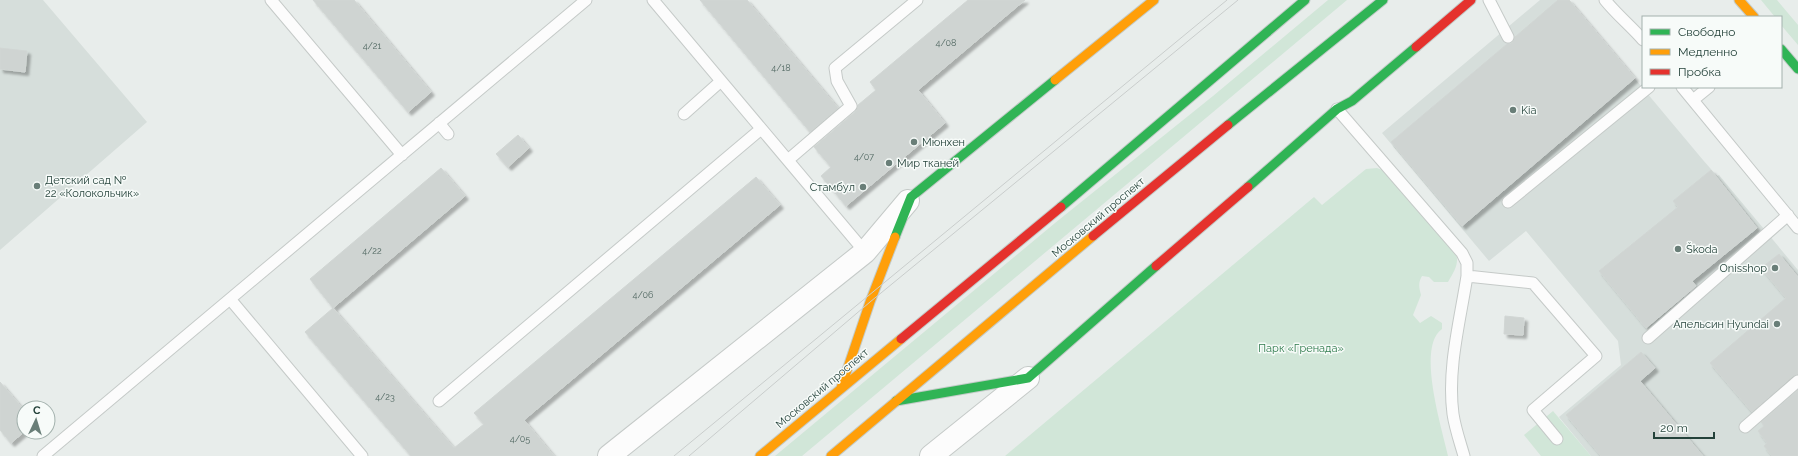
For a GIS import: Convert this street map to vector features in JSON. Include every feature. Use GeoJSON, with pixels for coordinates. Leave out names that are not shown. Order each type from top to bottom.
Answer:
{"type":"FeatureCollection","features":[{"type":"Feature","properties":{"kind":"main road"},"geometry":{"type":"LineString","coordinates":[[841,388],[870,302],[911,197],[1154,0]]}},
{"type":"Feature","properties":{"kind":"main road","name":"Московский проспект"},"geometry":{"type":"LineString","coordinates":[[760,456],[841,388],[999,260],[1305,0]]}},
{"type":"Feature","properties":{"kind":"main road","name":"Московский проспект"},"geometry":{"type":"LineString","coordinates":[[831,456],[1167,174],[1382,0]]}},
{"type":"Feature","properties":{"kind":"main road"},"geometry":{"type":"LineString","coordinates":[[896,401],[1028,378],[1337,109],[1352,101],[1471,0]]}},
{"type":"Feature","properties":{"kind":"main road"},"geometry":{"type":"LineString","coordinates":[[1739,0],[1753,16]]}},
{"type":"Feature","properties":{"kind":"main road"},"geometry":{"type":"LineString","coordinates":[[1782,50],[1798,69]]}},
{"type":"Feature","properties":{"kind":"street"},"geometry":{"type":"LineString","coordinates":[[609,456],[865,252],[911,197]]}},
{"type":"Feature","properties":{"kind":"street"},"geometry":{"type":"LineString","coordinates":[[931,456],[1028,378]]}},
{"type":"Feature","properties":{"kind":"lane"},"geometry":{"type":"LineString","coordinates":[[271,0],[402,155]]}},
{"type":"Feature","properties":{"kind":"lane"},"geometry":{"type":"LineString","coordinates":[[43,456],[586,0]]}},
{"type":"Feature","properties":{"kind":"lane"},"geometry":{"type":"LineString","coordinates":[[653,0],[865,252]]}},
{"type":"Feature","properties":{"kind":"lane"},"geometry":{"type":"LineString","coordinates":[[788,160],[851,106],[837,81],[835,68],[917,0]]}},
{"type":"Feature","properties":{"kind":"lane"},"geometry":{"type":"LineString","coordinates":[[1489,0],[1508,37]]}},
{"type":"Feature","properties":{"kind":"lane"},"geometry":{"type":"LineString","coordinates":[[1604,0],[1618,17],[1630,25],[1642,39]]}},
{"type":"Feature","properties":{"kind":"lane"},"geometry":{"type":"LineString","coordinates":[[684,114],[721,81]]}},
{"type":"Feature","properties":{"kind":"lane"},"geometry":{"type":"LineString","coordinates":[[1508,202],[1648,88]]}},
{"type":"Feature","properties":{"kind":"lane"},"geometry":{"type":"LineString","coordinates":[[1683,88],[1798,228]]}},
{"type":"Feature","properties":{"kind":"lane"},"geometry":{"type":"LineString","coordinates":[[1693,100],[1708,88]]}},
{"type":"Feature","properties":{"kind":"lane"},"geometry":{"type":"LineString","coordinates":[[1337,109],[1462,252],[1467,263],[1467,276],[1453,364],[1452,390],[1453,415],[1464,456]]}},
{"type":"Feature","properties":{"kind":"lane"},"geometry":{"type":"LineString","coordinates":[[439,123],[448,134]]}},
{"type":"Feature","properties":{"kind":"lane"},"geometry":{"type":"LineString","coordinates":[[439,402],[761,129]]}},
{"type":"Feature","properties":{"kind":"lane"},"geometry":{"type":"LineString","coordinates":[[1648,338],[1788,215]]}},
{"type":"Feature","properties":{"kind":"lane"},"geometry":{"type":"LineString","coordinates":[[1467,276],[1533,283],[1596,356],[1533,410],[1557,439]]}},
{"type":"Feature","properties":{"kind":"lane"},"geometry":{"type":"LineString","coordinates":[[230,299],[362,456]]}},
{"type":"Feature","properties":{"kind":"lane"},"geometry":{"type":"LineString","coordinates":[[1745,427],[1798,381]]}},
{"type":"Feature","properties":{"kind":"shaded area","name":"Детский сад № 22 «Колокольчик»"},"geometry":{"type":"Polygon","coordinates":[[[0,0],[43,0],[147,122],[0,250],[0,0]]]}},
{"type":"Feature","properties":{"kind":"shaded area"},"geometry":{"type":"Polygon","coordinates":[[[1540,0],[1569,0],[1703,160],[1717,176],[1719,175],[1798,270],[1798,456],[1591,456],[1559,417],[1621,365],[1618,341],[1526,231],[1489,261],[1382,133],[1540,0]]]}},
{"type":"Feature","properties":{"kind":"green space"},"geometry":{"type":"Polygon","coordinates":[[[1328,0],[1347,0],[802,456],[775,456],[1055,223],[1213,96],[1328,0]]]}},
{"type":"Feature","properties":{"kind":"green space"},"geometry":{"type":"Polygon","coordinates":[[[1761,0],[1777,0],[1798,25],[1798,45],[1782,26],[1782,16],[1774,16],[1761,0]]]}},
{"type":"Feature","properties":{"kind":"green space","name":"Парк «Гренада»"},"geometry":{"type":"Polygon","coordinates":[[[1377,168],[1388,172],[1455,250],[1457,263],[1448,282],[1434,282],[1429,277],[1422,276],[1419,285],[1421,295],[1413,315],[1420,323],[1431,316],[1442,323],[1442,329],[1435,338],[1431,352],[1431,370],[1433,389],[1448,456],[1005,456],[1314,197],[1322,205],[1366,169],[1377,168]]]}},
{"type":"Feature","properties":{"kind":"green space"},"geometry":{"type":"Polygon","coordinates":[[[1553,411],[1591,456],[1541,456],[1524,435],[1553,411]]]}},
{"type":"Feature","properties":{"kind":"building"},"geometry":{"type":"Polygon","coordinates":[[[313,0],[354,0],[431,92],[408,112],[313,0]]]}},
{"type":"Feature","properties":{"kind":"building"},"geometry":{"type":"Polygon","coordinates":[[[700,0],[747,0],[838,108],[810,132],[700,0]]]}},
{"type":"Feature","properties":{"kind":"building"},"geometry":{"type":"Polygon","coordinates":[[[968,0],[1025,0],[918,90],[945,123],[846,206],[821,176],[831,167],[814,147],[856,111],[858,105],[876,90],[870,82],[968,0]]]}},
{"type":"Feature","properties":{"kind":"building","name":"Kia"},"geometry":{"type":"Polygon","coordinates":[[[1558,0],[1569,0],[1635,78],[1462,226],[1391,142],[1507,44],[1512,43],[1515,37],[1558,0]]]}},
{"type":"Feature","properties":{"kind":"building"},"geometry":{"type":"Polygon","coordinates":[[[0,48],[27,51],[25,72],[0,69],[0,48]]]}},
{"type":"Feature","properties":{"kind":"building"},"geometry":{"type":"Polygon","coordinates":[[[518,135],[529,148],[508,167],[496,154],[518,135]]]}},
{"type":"Feature","properties":{"kind":"building"},"geometry":{"type":"Polygon","coordinates":[[[441,168],[465,196],[333,308],[310,279],[441,168]]]}},
{"type":"Feature","properties":{"kind":"building","name":"Škoda"},"geometry":{"type":"Polygon","coordinates":[[[1711,170],[1757,228],[1692,281],[1696,286],[1646,328],[1599,271],[1678,207],[1673,201],[1711,170]]]}},
{"type":"Feature","properties":{"kind":"building"},"geometry":{"type":"Polygon","coordinates":[[[756,177],[780,205],[524,420],[554,456],[411,456],[305,332],[333,308],[454,448],[484,424],[474,413],[756,177]]]}},
{"type":"Feature","properties":{"kind":"building","name":"Апельсин Hyundai"},"geometry":{"type":"Polygon","coordinates":[[[1779,254],[1798,277],[1798,374],[1793,376],[1752,412],[1710,363],[1786,298],[1761,268],[1779,254]]]}},
{"type":"Feature","properties":{"kind":"building"},"geometry":{"type":"Polygon","coordinates":[[[1505,316],[1524,318],[1523,335],[1504,334],[1505,316]]]}},
{"type":"Feature","properties":{"kind":"building"},"geometry":{"type":"Polygon","coordinates":[[[1641,352],[1655,368],[1640,381],[1703,456],[1601,456],[1566,415],[1641,352]]]}},
{"type":"Feature","properties":{"kind":"building"},"geometry":{"type":"Polygon","coordinates":[[[0,382],[16,401],[16,439],[11,443],[0,430],[0,382]]]}},
{"type":"Feature","properties":{"kind":"building"},"geometry":{"type":"Polygon","coordinates":[[[1798,390],[1798,456],[1772,456],[1764,446],[1767,443],[1758,431],[1764,426],[1761,422],[1798,390]]]}},
{"type":"Feature","properties":{"kind":"tram line"},"geometry":{"type":"LineString","coordinates":[[674,456],[1227,0]]}},
{"type":"Feature","properties":{"kind":"tram line"},"geometry":{"type":"LineString","coordinates":[[689,456],[870,302],[1238,0]]}},
{"type":"Feature","properties":{"kind":"traffic: fast"},"geometry":{"type":"LineString","coordinates":[[1061,207],[1305,0]]}},
{"type":"Feature","properties":{"kind":"traffic: fast"},"geometry":{"type":"LineString","coordinates":[[1228,125],[1383,0]]}},
{"type":"Feature","properties":{"kind":"traffic: fast"},"geometry":{"type":"LineString","coordinates":[[1248,187],[1337,109],[1352,101],[1416,47]]}},
{"type":"Feature","properties":{"kind":"traffic: fast"},"geometry":{"type":"LineString","coordinates":[[1782,50],[1798,69]]}},
{"type":"Feature","properties":{"kind":"traffic: fast"},"geometry":{"type":"LineString","coordinates":[[895,237],[911,197],[1055,80]]}},
{"type":"Feature","properties":{"kind":"traffic: fast"},"geometry":{"type":"LineString","coordinates":[[896,401],[1028,378],[1156,266]]}},
{"type":"Feature","properties":{"kind":"traffic: slow"},"geometry":{"type":"LineString","coordinates":[[1055,80],[1154,0]]}},
{"type":"Feature","properties":{"kind":"traffic: slow"},"geometry":{"type":"LineString","coordinates":[[1739,0],[1753,16]]}},
{"type":"Feature","properties":{"kind":"traffic: slow"},"geometry":{"type":"LineString","coordinates":[[831,456],[1093,236]]}},
{"type":"Feature","properties":{"kind":"traffic: slow"},"geometry":{"type":"LineString","coordinates":[[841,388],[870,302],[895,237]]}},
{"type":"Feature","properties":{"kind":"traffic: slow"},"geometry":{"type":"LineString","coordinates":[[760,456],[901,339]]}},
{"type":"Feature","properties":{"kind":"traffic: jam"},"geometry":{"type":"LineString","coordinates":[[1416,47],[1471,0]]}},
{"type":"Feature","properties":{"kind":"traffic: jam"},"geometry":{"type":"LineString","coordinates":[[1093,236],[1228,125]]}},
{"type":"Feature","properties":{"kind":"traffic: jam"},"geometry":{"type":"LineString","coordinates":[[1156,266],[1248,187]]}},
{"type":"Feature","properties":{"kind":"traffic: jam"},"geometry":{"type":"LineString","coordinates":[[901,339],[1061,207]]}},
{"type":"Feature","properties":{"kind":"place","name":"Kia"},"geometry":{"type":"Point","coordinates":[1513,110]}},
{"type":"Feature","properties":{"kind":"place","name":"Мюнхен"},"geometry":{"type":"Point","coordinates":[914,142]}},
{"type":"Feature","properties":{"kind":"place","name":"Мир тканей"},"geometry":{"type":"Point","coordinates":[889,163]}},
{"type":"Feature","properties":{"kind":"place","name":"Детский сад № 22 «Колокольчик»"},"geometry":{"type":"Point","coordinates":[37,186]}},
{"type":"Feature","properties":{"kind":"place","name":"Стамбул"},"geometry":{"type":"Point","coordinates":[863,187]}},
{"type":"Feature","properties":{"kind":"place","name":"Škoda"},"geometry":{"type":"Point","coordinates":[1678,249]}},
{"type":"Feature","properties":{"kind":"place","name":"Onisshop"},"geometry":{"type":"Point","coordinates":[1775,268]}},
{"type":"Feature","properties":{"kind":"place","name":"Апельсин Hyundai"},"geometry":{"type":"Point","coordinates":[1777,324]}}]}
